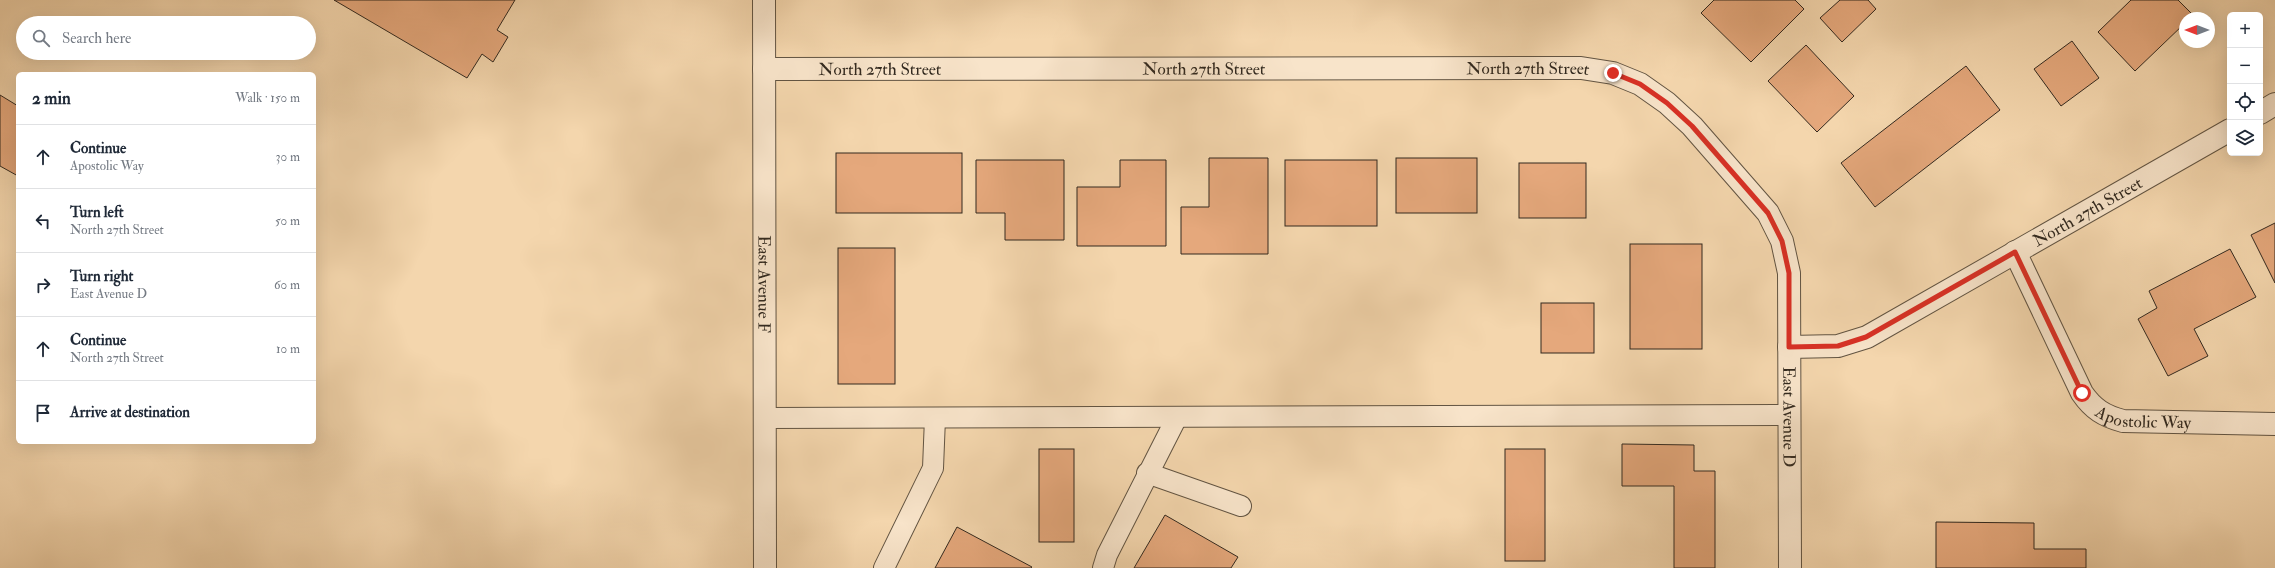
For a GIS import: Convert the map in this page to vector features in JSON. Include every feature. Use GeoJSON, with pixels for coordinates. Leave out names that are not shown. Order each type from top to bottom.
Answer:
{"type":"FeatureCollection","features":[{"type":"Feature","properties":{"kind":"street","name":"East Avenue F"},"geometry":{"type":"LineString","coordinates":[[764,0],[765,568]]}},
{"type":"Feature","properties":{"kind":"street","name":"North 27th Street"},"geometry":{"type":"LineString","coordinates":[[764,69],[1581,68],[1613,73],[1640,84]]}},
{"type":"Feature","properties":{"kind":"street","name":"East Avenue D"},"geometry":{"type":"LineString","coordinates":[[1640,84],[1667,103],[1692,126],[1768,213],[1782,241],[1789,273],[1790,568]]}},
{"type":"Feature","properties":{"kind":"street"},"geometry":{"type":"LineString","coordinates":[[2263,111],[2275,104]]}},
{"type":"Feature","properties":{"kind":"street","name":"North 27th Street"},"geometry":{"type":"LineString","coordinates":[[1789,347],[1838,346],[1866,337],[2227,132]]}},
{"type":"Feature","properties":{"kind":"street","name":"Apostolic Way"},"geometry":{"type":"LineString","coordinates":[[2015,252],[2082,393],[2096,410],[2106,416],[2123,421],[2141,423],[2275,424]]}},
{"type":"Feature","properties":{"kind":"lane"},"geometry":{"type":"LineString","coordinates":[[765,418],[1790,415]]}},
{"type":"Feature","properties":{"kind":"lane"},"geometry":{"type":"LineString","coordinates":[[1103,568],[1107,555],[1177,417]]}},
{"type":"Feature","properties":{"kind":"lane"},"geometry":{"type":"LineString","coordinates":[[884,568],[933,468],[935,418]]}},
{"type":"Feature","properties":{"kind":"lane"},"geometry":{"type":"LineString","coordinates":[[1147,474],[1241,506]]}},
{"type":"Feature","properties":{"kind":"building"},"geometry":{"type":"Polygon","coordinates":[[[334,0],[515,0],[497,30],[508,37],[493,62],[482,54],[467,78],[334,0]]]}},
{"type":"Feature","properties":{"kind":"building"},"geometry":{"type":"Polygon","coordinates":[[[1714,0],[1795,0],[1804,9],[1751,62],[1701,13],[1714,0]]]}},
{"type":"Feature","properties":{"kind":"building"},"geometry":{"type":"Polygon","coordinates":[[[1840,0],[1868,0],[1876,9],[1842,42],[1820,18],[1840,0]]]}},
{"type":"Feature","properties":{"kind":"building"},"geometry":{"type":"Polygon","coordinates":[[[2131,0],[2178,0],[2190,12],[2179,12],[2179,29],[2135,71],[2098,32],[2131,0]]]}},
{"type":"Feature","properties":{"kind":"building"},"geometry":{"type":"Polygon","coordinates":[[[2072,41],[2099,78],[2061,106],[2034,69],[2072,41]]]}},
{"type":"Feature","properties":{"kind":"building"},"geometry":{"type":"Polygon","coordinates":[[[1806,45],[1854,96],[1817,132],[1768,81],[1806,45]]]}},
{"type":"Feature","properties":{"kind":"building"},"geometry":{"type":"Polygon","coordinates":[[[1966,66],[2000,110],[1875,207],[1841,163],[1966,66]]]}},
{"type":"Feature","properties":{"kind":"building"},"geometry":{"type":"Polygon","coordinates":[[[0,95],[16,105],[16,175],[0,166],[0,95]]]}},
{"type":"Feature","properties":{"kind":"building"},"geometry":{"type":"Polygon","coordinates":[[[836,153],[962,153],[962,213],[836,213],[836,153]]]}},
{"type":"Feature","properties":{"kind":"building"},"geometry":{"type":"Polygon","coordinates":[[[1209,158],[1268,158],[1268,254],[1181,254],[1181,207],[1209,207],[1209,158]]]}},
{"type":"Feature","properties":{"kind":"building"},"geometry":{"type":"Polygon","coordinates":[[[1396,158],[1477,158],[1477,213],[1396,213],[1396,158]]]}},
{"type":"Feature","properties":{"kind":"building"},"geometry":{"type":"Polygon","coordinates":[[[976,160],[1064,160],[1064,240],[1005,240],[1005,213],[976,213],[976,160]]]}},
{"type":"Feature","properties":{"kind":"building"},"geometry":{"type":"Polygon","coordinates":[[[1120,160],[1166,160],[1166,246],[1077,246],[1077,187],[1120,187],[1120,160]]]}},
{"type":"Feature","properties":{"kind":"building"},"geometry":{"type":"Polygon","coordinates":[[[1285,160],[1377,160],[1377,226],[1285,226],[1285,160]]]}},
{"type":"Feature","properties":{"kind":"building"},"geometry":{"type":"Polygon","coordinates":[[[1519,163],[1586,163],[1586,218],[1519,218],[1519,163]]]}},
{"type":"Feature","properties":{"kind":"building"},"geometry":{"type":"Polygon","coordinates":[[[2275,223],[2275,283],[2251,235],[2275,223]]]}},
{"type":"Feature","properties":{"kind":"building"},"geometry":{"type":"Polygon","coordinates":[[[1630,244],[1702,244],[1702,349],[1630,349],[1630,244]]]}},
{"type":"Feature","properties":{"kind":"building"},"geometry":{"type":"Polygon","coordinates":[[[838,248],[895,248],[895,384],[838,384],[838,248]]]}},
{"type":"Feature","properties":{"kind":"building"},"geometry":{"type":"Polygon","coordinates":[[[2230,249],[2256,297],[2194,329],[2208,356],[2168,376],[2138,319],[2157,308],[2149,291],[2230,249]]]}},
{"type":"Feature","properties":{"kind":"building"},"geometry":{"type":"Polygon","coordinates":[[[1541,303],[1594,303],[1594,353],[1541,353],[1541,303]]]}},
{"type":"Feature","properties":{"kind":"building"},"geometry":{"type":"Polygon","coordinates":[[[1622,444],[1694,445],[1694,471],[1715,471],[1715,568],[1674,568],[1674,486],[1622,486],[1622,444]]]}},
{"type":"Feature","properties":{"kind":"building"},"geometry":{"type":"Polygon","coordinates":[[[1039,449],[1074,449],[1074,542],[1039,542],[1039,449]]]}},
{"type":"Feature","properties":{"kind":"building"},"geometry":{"type":"Polygon","coordinates":[[[1505,449],[1545,449],[1545,561],[1505,561],[1505,449]]]}},
{"type":"Feature","properties":{"kind":"building"},"geometry":{"type":"Polygon","coordinates":[[[1165,515],[1238,557],[1231,568],[1134,568],[1165,515]]]}},
{"type":"Feature","properties":{"kind":"building"},"geometry":{"type":"Polygon","coordinates":[[[1936,522],[2034,523],[2034,549],[2086,549],[2086,568],[1936,568],[1936,522]]]}},
{"type":"Feature","properties":{"kind":"building"},"geometry":{"type":"Polygon","coordinates":[[[957,527],[1032,567],[935,568],[957,527]]]}},
{"type":"Feature","properties":{"kind":"route"},"geometry":{"type":"LineString","coordinates":[[1613,73],[1640,84],[1667,103],[1692,126],[1768,213],[1782,241],[1789,273],[1789,347],[1838,346],[1866,337],[2015,252],[2082,393]]}}]}
